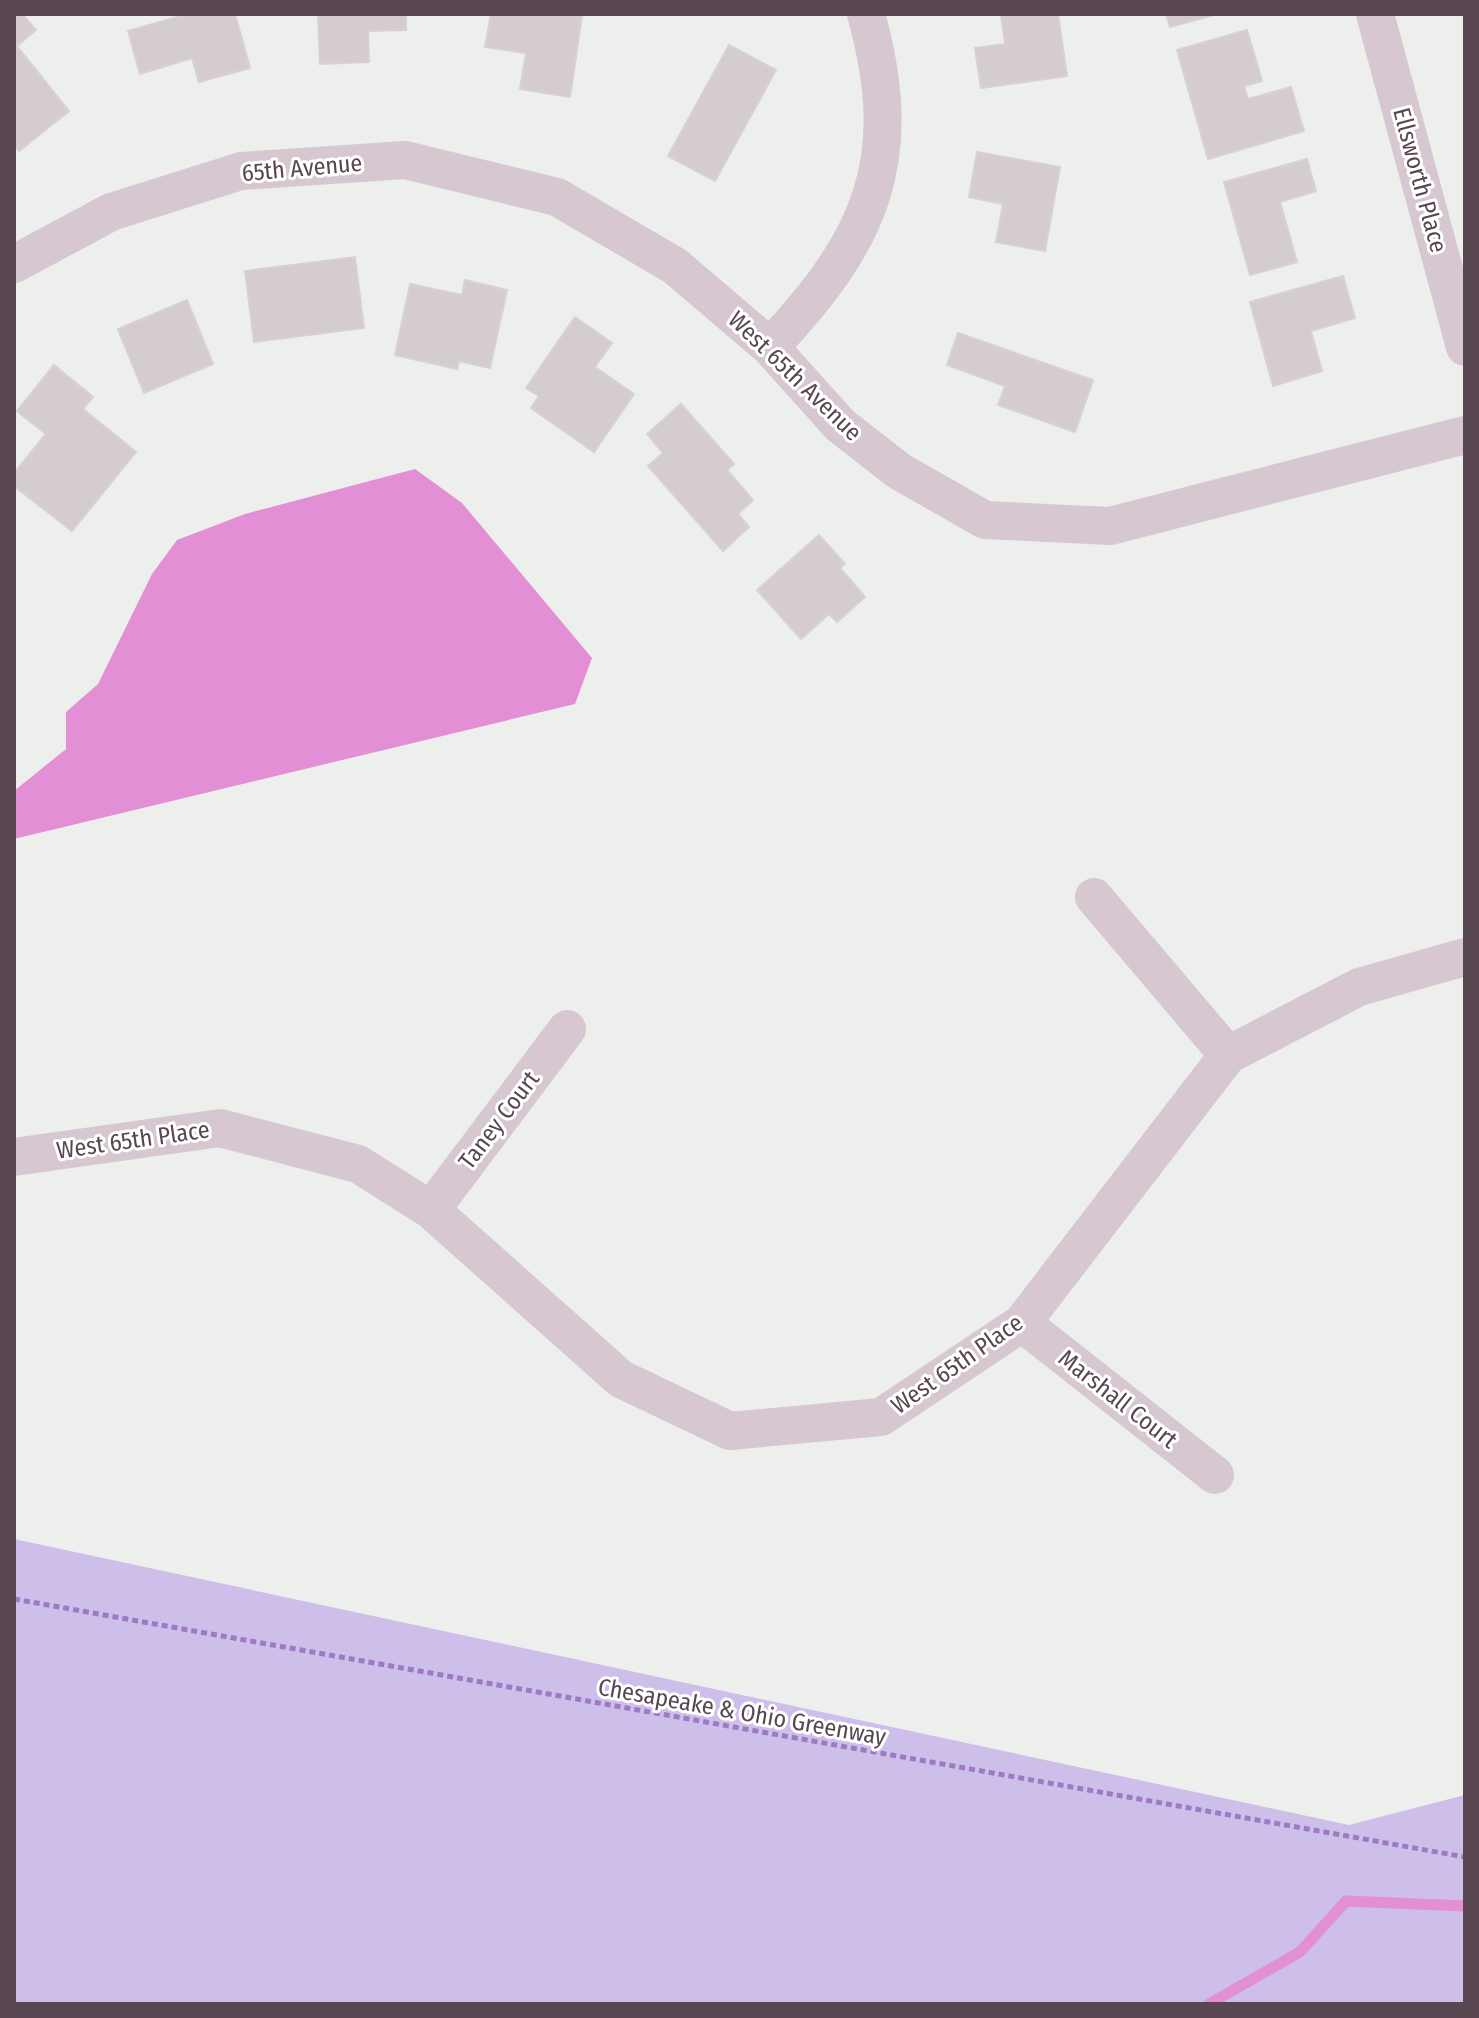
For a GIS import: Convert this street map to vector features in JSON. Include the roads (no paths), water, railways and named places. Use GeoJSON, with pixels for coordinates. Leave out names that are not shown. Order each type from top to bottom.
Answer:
{"type":"FeatureCollection","features":[{"type":"Feature","properties":{"kind":"street"},"geometry":{"type":"LineString","coordinates":[[770,347],[810,305],[851,246],[877,187],[882,143],[881,102],[866,14]]}},
{"type":"Feature","properties":{"kind":"street","name":"Ellsworth Place"},"geometry":{"type":"LineString","coordinates":[[1375,14],[1465,347]]}},
{"type":"Feature","properties":{"kind":"street","name":"65th Avenue"},"geometry":{"type":"LineString","coordinates":[[14,264],[111,212],[241,171],[405,160],[557,197]]}},
{"type":"Feature","properties":{"kind":"street","name":"West 65th Avenue"},"geometry":{"type":"LineString","coordinates":[[557,197],[675,266],[770,347],[840,425],[899,471],[985,520],[1110,526],[1465,435]]}},
{"type":"Feature","properties":{"kind":"street"},"geometry":{"type":"LineString","coordinates":[[1094,897],[1228,1055]]}},
{"type":"Feature","properties":{"kind":"street","name":"West 65th Place"},"geometry":{"type":"LineString","coordinates":[[14,1157],[220,1128],[358,1164],[431,1210],[621,1379],[730,1431],[881,1417],[1022,1323],[1228,1055],[1359,987],[1465,957]]}},
{"type":"Feature","properties":{"kind":"street","name":"Taney Court"},"geometry":{"type":"LineString","coordinates":[[431,1210],[567,1029]]}},
{"type":"Feature","properties":{"kind":"street","name":"Marshall Court"},"geometry":{"type":"LineString","coordinates":[[1022,1323],[1215,1475]]}},
{"type":"Feature","properties":{"kind":"waterway"},"geometry":{"type":"LineString","coordinates":[[1209,2004],[1300,1952],[1346,1901],[1465,1906]]}}]}
